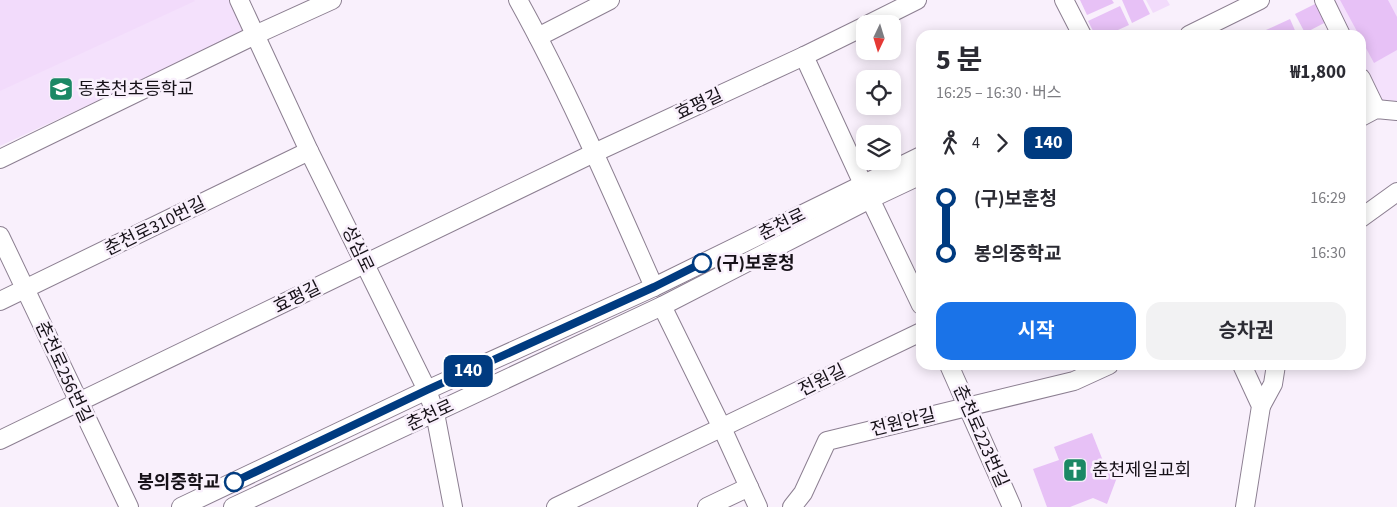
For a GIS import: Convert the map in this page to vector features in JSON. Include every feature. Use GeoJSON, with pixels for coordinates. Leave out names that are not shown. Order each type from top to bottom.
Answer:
{"type":"FeatureCollection","features":[{"type":"Feature","properties":{"kind":"street","name":"성심로"},"geometry":{"type":"LineString","coordinates":[[238,0],[309,151],[427,390],[435,413],[453,507]]}},
{"type":"Feature","properties":{"kind":"street"},"geometry":{"type":"LineString","coordinates":[[0,159],[255,35],[332,0]]}},
{"type":"Feature","properties":{"kind":"street"},"geometry":{"type":"LineString","coordinates":[[518,0],[594,153],[654,287]]}},
{"type":"Feature","properties":{"kind":"street"},"geometry":{"type":"LineString","coordinates":[[538,37],[610,0]]}},
{"type":"Feature","properties":{"kind":"street"},"geometry":{"type":"LineString","coordinates":[[887,15],[917,0]]}},
{"type":"Feature","properties":{"kind":"street"},"geometry":{"type":"LineString","coordinates":[[1064,0],[1079,30]]}},
{"type":"Feature","properties":{"kind":"street"},"geometry":{"type":"LineString","coordinates":[[1199,30],[1260,0]]}},
{"type":"Feature","properties":{"kind":"street"},"geometry":{"type":"LineString","coordinates":[[1324,0],[1339,30]]}},
{"type":"Feature","properties":{"kind":"street","name":"효평길"},"geometry":{"type":"LineString","coordinates":[[0,440],[594,153],[856,30]]}},
{"type":"Feature","properties":{"kind":"street"},"geometry":{"type":"LineString","coordinates":[[804,56],[916,295]]}},
{"type":"Feature","properties":{"kind":"street"},"geometry":{"type":"LineString","coordinates":[[1366,100],[1369,113],[1397,111]]}},
{"type":"Feature","properties":{"kind":"street","name":"춘천로310번길"},"geometry":{"type":"LineString","coordinates":[[0,301],[309,151]]}},
{"type":"Feature","properties":{"kind":"street","name":"춘천로"},"geometry":{"type":"LineString","coordinates":[[233,507],[662,306],[867,192],[916,159]]}},
{"type":"Feature","properties":{"kind":"street","name":"춘천로"},"geometry":{"type":"LineString","coordinates":[[181,507],[427,390],[654,287],[867,192],[916,177]]}},
{"type":"Feature","properties":{"kind":"street"},"geometry":{"type":"LineString","coordinates":[[1366,214],[1397,192]]}},
{"type":"Feature","properties":{"kind":"street","name":"춘천로256번길"},"geometry":{"type":"LineString","coordinates":[[0,236],[128,507]]}},
{"type":"Feature","properties":{"kind":"street"},"geometry":{"type":"LineString","coordinates":[[662,306],[722,428],[758,507]]}},
{"type":"Feature","properties":{"kind":"street","name":"전원길"},"geometry":{"type":"LineString","coordinates":[[556,507],[592,499],[722,428],[916,334]]}},
{"type":"Feature","properties":{"kind":"street","name":"춘천로223번길"},"geometry":{"type":"LineString","coordinates":[[951,370],[1012,507]]}},
{"type":"Feature","properties":{"kind":"street","name":"전원안길"},"geometry":{"type":"LineString","coordinates":[[792,507],[805,500],[827,441],[1074,381],[1098,370]]}},
{"type":"Feature","properties":{"kind":"street"},"geometry":{"type":"LineString","coordinates":[[1244,370],[1261,406]]}},
{"type":"Feature","properties":{"kind":"street"},"geometry":{"type":"LineString","coordinates":[[1244,507],[1261,406],[1273,384],[1275,370]]}},
{"type":"Feature","properties":{"kind":"street"},"geometry":{"type":"LineString","coordinates":[[707,507],[749,487]]}},
{"type":"Feature","properties":{"kind":"shaded area","name":"동춘천초등학교"},"geometry":{"type":"Polygon","coordinates":[[[0,0],[230,0],[246,32],[0,146],[0,0]]]}},
{"type":"Feature","properties":{"kind":"shaded area"},"geometry":{"type":"Polygon","coordinates":[[[0,0],[194,0],[195,1],[0,91],[0,0]]]}},
{"type":"Feature","properties":{"kind":"shaded area"},"geometry":{"type":"Polygon","coordinates":[[[1146,0],[1167,0],[1170,5],[1153,13],[1146,0]]]}},
{"type":"Feature","properties":{"kind":"shaded area"},"geometry":{"type":"Polygon","coordinates":[[[1328,0],[1397,0],[1397,106],[1379,105],[1366,79],[1366,30],[1343,30],[1328,0]]]}},
{"type":"Feature","properties":{"kind":"building"},"geometry":{"type":"Polygon","coordinates":[[[1080,0],[1112,0],[1114,3],[1087,15],[1080,0]]]}},
{"type":"Feature","properties":{"kind":"building"},"geometry":{"type":"Polygon","coordinates":[[[1122,0],[1143,0],[1150,14],[1132,23],[1122,0]]]}},
{"type":"Feature","properties":{"kind":"building"},"geometry":{"type":"Polygon","coordinates":[[[1340,0],[1388,0],[1397,17],[1397,50],[1374,63],[1366,48],[1366,30],[1356,30],[1340,0]]]}},
{"type":"Feature","properties":{"kind":"building"},"geometry":{"type":"Polygon","coordinates":[[[1319,2],[1328,21],[1311,30],[1303,30],[1295,14],[1319,2]]]}},
{"type":"Feature","properties":{"kind":"building"},"geometry":{"type":"Polygon","coordinates":[[[1120,6],[1129,25],[1118,30],[1092,30],[1088,21],[1120,6]]]}},
{"type":"Feature","properties":{"kind":"building"},"geometry":{"type":"Polygon","coordinates":[[[1290,19],[1295,30],[1266,30],[1290,19]]]}},
{"type":"Feature","properties":{"kind":"building","name":"춘천제일교회"},"geometry":{"type":"Polygon","coordinates":[[[1092,433],[1105,466],[1119,472],[1107,504],[1093,498],[1070,507],[1047,507],[1033,469],[1059,460],[1054,447],[1092,433]]]}},
{"type":"Feature","properties":{"kind":"bus line","name":"140"},"geometry":{"type":"LineString","coordinates":[[234,482],[427,390],[654,287],[702,263]]}},
{"type":"Feature","properties":{"kind":"place","name":"동춘천초등학교"},"geometry":{"type":"Point","coordinates":[61,89]}},
{"type":"Feature","properties":{"kind":"place","name":"(구)보훈청"},"geometry":{"type":"Point","coordinates":[702,263]}},
{"type":"Feature","properties":{"kind":"place","name":"춘천제일교회"},"geometry":{"type":"Point","coordinates":[1075,470]}},
{"type":"Feature","properties":{"kind":"place","name":"봉의중학교"},"geometry":{"type":"Point","coordinates":[234,482]}}]}
